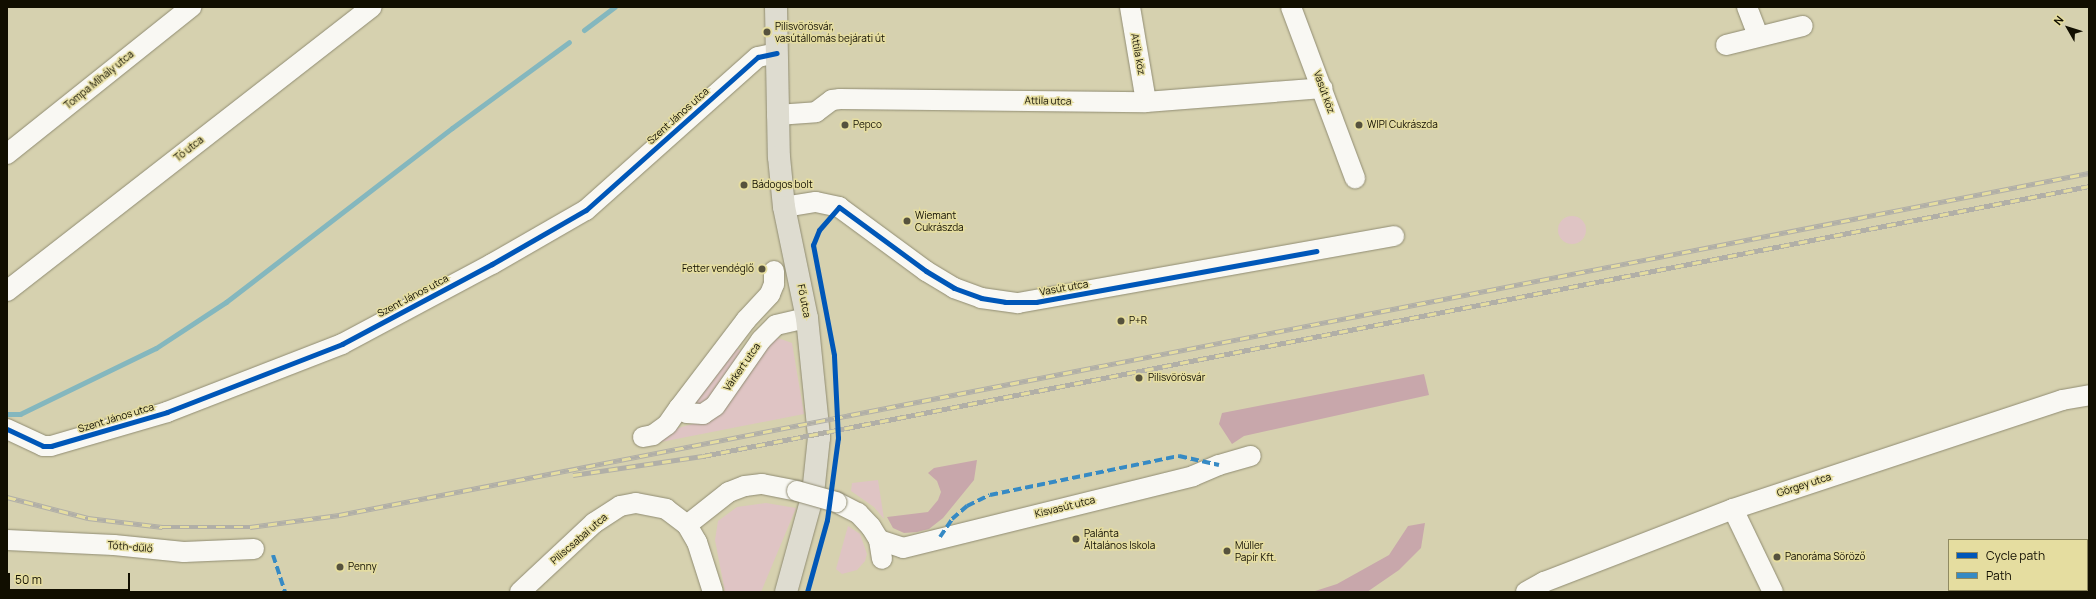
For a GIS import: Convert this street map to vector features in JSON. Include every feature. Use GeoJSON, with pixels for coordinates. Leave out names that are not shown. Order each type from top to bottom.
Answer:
{"type":"FeatureCollection","features":[{"type":"Feature","properties":{"kind":"main road","name":"Fő utca"},"geometry":{"type":"LineString","coordinates":[[776,7],[777,114],[784,207],[807,318],[817,398],[819,457],[808,516],[786,592]]}},
{"type":"Feature","properties":{"kind":"street","name":"Tompa Mihály utca"},"geometry":{"type":"LineString","coordinates":[[7,154],[191,7]]}},
{"type":"Feature","properties":{"kind":"street","name":"Tó utca"},"geometry":{"type":"LineString","coordinates":[[7,291],[372,7]]}},
{"type":"Feature","properties":{"kind":"street","name":"Attila köz"},"geometry":{"type":"LineString","coordinates":[[1130,7],[1146,102]]}},
{"type":"Feature","properties":{"kind":"street","name":"Vasút köz"},"geometry":{"type":"LineString","coordinates":[[1291,7],[1355,178]]}},
{"type":"Feature","properties":{"kind":"street"},"geometry":{"type":"LineString","coordinates":[[1746,7],[1758,36]]}},
{"type":"Feature","properties":{"kind":"street"},"geometry":{"type":"LineString","coordinates":[[1726,45],[1803,26]]}},
{"type":"Feature","properties":{"kind":"street","name":"Szent János utca"},"geometry":{"type":"LineString","coordinates":[[7,429],[43,446],[51,446],[167,412],[342,344],[492,264],[586,210],[758,57],[777,53]]}},
{"type":"Feature","properties":{"kind":"street","name":"Attila utca"},"geometry":{"type":"LineString","coordinates":[[777,114],[816,112],[832,100],[840,99],[1146,102],[1322,88]]}},
{"type":"Feature","properties":{"kind":"street","name":"Vasút utca"},"geometry":{"type":"LineString","coordinates":[[784,207],[816,202],[839,207],[926,271],[954,288],[981,298],[1018,303],[1394,236]]}},
{"type":"Feature","properties":{"kind":"street"},"geometry":{"type":"LineString","coordinates":[[643,437],[652,435],[667,425],[746,320],[770,294],[774,284],[774,271]]}},
{"type":"Feature","properties":{"kind":"street","name":"Várkert utca"},"geometry":{"type":"LineString","coordinates":[[679,408],[688,413],[703,414],[715,406],[761,340],[776,326],[807,318]]}},
{"type":"Feature","properties":{"kind":"street","name":"Görgey utca"},"geometry":{"type":"LineString","coordinates":[[1526,592],[1544,582],[1733,509],[2062,400],[2089,395]]}},
{"type":"Feature","properties":{"kind":"street","name":"Kisvasút utca"},"geometry":{"type":"LineString","coordinates":[[687,525],[729,492],[745,486],[762,484],[797,491],[836,502],[858,514],[871,527],[881,550],[903,548],[1193,476],[1218,465],[1251,456]]}},
{"type":"Feature","properties":{"kind":"street","name":"Piliscsabai utca"},"geometry":{"type":"LineString","coordinates":[[520,592],[594,523],[620,506],[636,503],[652,504],[666,509],[687,525],[697,542],[713,592]]}},
{"type":"Feature","properties":{"kind":"street"},"geometry":{"type":"LineString","coordinates":[[1733,509],[1773,592]]}},
{"type":"Feature","properties":{"kind":"street","name":"Tóth-dűlő"},"geometry":{"type":"LineString","coordinates":[[7,540],[114,545],[184,552],[254,549]]}},
{"type":"Feature","properties":{"kind":"shaded area"},"geometry":{"type":"Polygon","coordinates":[[[1572,216],[1582,220],[1586,230],[1582,240],[1572,244],[1562,240],[1558,230],[1562,220],[1572,216]]]}},
{"type":"Feature","properties":{"kind":"shaded area"},"geometry":{"type":"Polygon","coordinates":[[[778,338],[792,343],[804,414],[661,442],[661,437],[671,430],[710,419],[727,404],[773,340],[778,338]]]}},
{"type":"Feature","properties":{"kind":"shaded area"},"geometry":{"type":"Polygon","coordinates":[[[733,345],[742,352],[705,404],[697,404],[693,401],[733,345]]]}},
{"type":"Feature","properties":{"kind":"shaded area"},"geometry":{"type":"Polygon","coordinates":[[[1424,374],[1429,395],[1244,436],[1232,444],[1219,424],[1222,413],[1424,374]]]}},
{"type":"Feature","properties":{"kind":"shaded area"},"geometry":{"type":"Polygon","coordinates":[[[977,460],[974,480],[943,518],[929,529],[917,532],[904,533],[893,528],[887,517],[928,512],[938,500],[941,492],[937,481],[928,473],[934,468],[977,460]]]}},
{"type":"Feature","properties":{"kind":"shaded area"},"geometry":{"type":"Polygon","coordinates":[[[878,480],[884,519],[874,507],[851,491],[852,483],[878,480]]]}},
{"type":"Feature","properties":{"kind":"shaded area"},"geometry":{"type":"Polygon","coordinates":[[[766,503],[796,508],[761,592],[725,592],[715,540],[718,521],[737,507],[766,503]]]}},
{"type":"Feature","properties":{"kind":"shaded area"},"geometry":{"type":"Polygon","coordinates":[[[1425,523],[1421,548],[1399,570],[1367,592],[1312,592],[1337,584],[1389,555],[1408,526],[1425,523]]]}},
{"type":"Feature","properties":{"kind":"shaded area"},"geometry":{"type":"Polygon","coordinates":[[[848,526],[860,534],[867,554],[865,561],[857,570],[842,574],[836,569],[848,526]]]}},
{"type":"Feature","properties":{"kind":"waterway"},"geometry":{"type":"LineString","coordinates":[[584,30],[615,7]]}},
{"type":"Feature","properties":{"kind":"waterway"},"geometry":{"type":"LineString","coordinates":[[7,414],[20,414],[156,348],[226,302],[452,128],[569,42]]}},
{"type":"Feature","properties":{"kind":"railway"},"geometry":{"type":"LineString","coordinates":[[7,497],[88,518],[162,527],[250,527],[339,515],[2089,173]]}},
{"type":"Feature","properties":{"kind":"railway"},"geometry":{"type":"LineString","coordinates":[[573,475],[703,456],[2089,186]]}},
{"type":"Feature","properties":{"kind":"marked path"},"geometry":{"type":"LineString","coordinates":[[940,537],[952,519],[967,506],[990,495],[1179,456],[1219,465]]}},
{"type":"Feature","properties":{"kind":"marked path"},"geometry":{"type":"LineString","coordinates":[[273,555],[285,592]]}},
{"type":"Feature","properties":{"kind":"cycle path"},"geometry":{"type":"LineString","coordinates":[[7,429],[43,446],[51,446],[167,412],[342,344],[492,264],[586,210],[758,57],[777,53]]}},
{"type":"Feature","properties":{"kind":"cycle path"},"geometry":{"type":"LineString","coordinates":[[807,592],[827,520],[838,438],[834,355],[813,245],[819,230],[839,207],[926,271],[954,288],[981,298],[1005,302],[1036,302],[1316,251]]}},
{"type":"Feature","properties":{"kind":"place","name":"Pilisvörösvár, vasútállomás bejárati út"},"geometry":{"type":"Point","coordinates":[767,32]}},
{"type":"Feature","properties":{"kind":"place","name":"Pepco"},"geometry":{"type":"Point","coordinates":[845,125]}},
{"type":"Feature","properties":{"kind":"place","name":"WIPI Cukrászda"},"geometry":{"type":"Point","coordinates":[1359,125]}},
{"type":"Feature","properties":{"kind":"place","name":"Bádogos bolt"},"geometry":{"type":"Point","coordinates":[744,185]}},
{"type":"Feature","properties":{"kind":"place","name":"Wiemant Cukrászda"},"geometry":{"type":"Point","coordinates":[907,221]}},
{"type":"Feature","properties":{"kind":"place","name":"Fetter vendéglő"},"geometry":{"type":"Point","coordinates":[762,269]}},
{"type":"Feature","properties":{"kind":"place","name":"P+R"},"geometry":{"type":"Point","coordinates":[1121,321]}},
{"type":"Feature","properties":{"kind":"place","name":"Pilisvörösvár"},"geometry":{"type":"Point","coordinates":[1139,378]}},
{"type":"Feature","properties":{"kind":"place","name":"Palánta Általános Iskola"},"geometry":{"type":"Point","coordinates":[1076,539]}},
{"type":"Feature","properties":{"kind":"place","name":"Müller Papír Kft."},"geometry":{"type":"Point","coordinates":[1227,551]}},
{"type":"Feature","properties":{"kind":"place","name":"Panoráma Söröző"},"geometry":{"type":"Point","coordinates":[1777,557]}},
{"type":"Feature","properties":{"kind":"place","name":"Penny"},"geometry":{"type":"Point","coordinates":[340,567]}}]}
